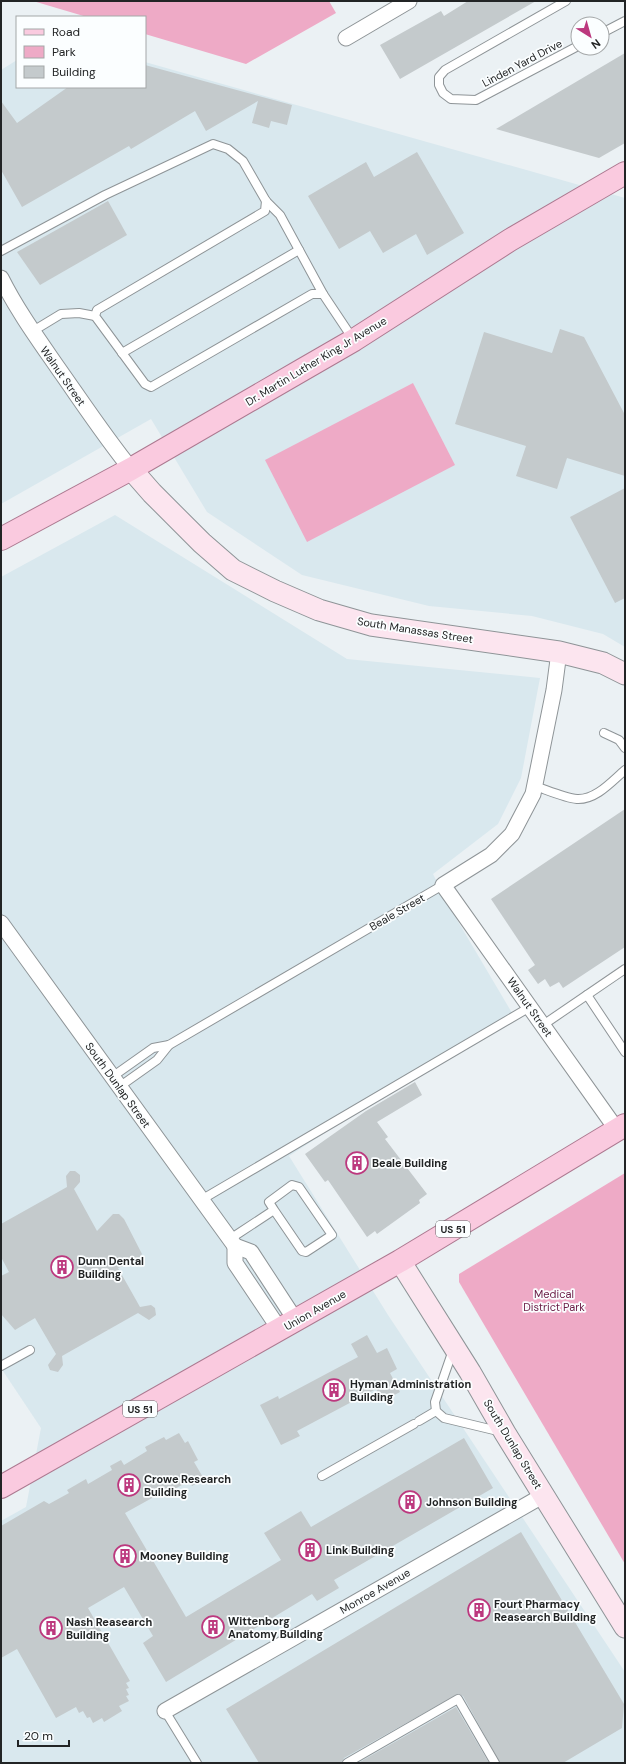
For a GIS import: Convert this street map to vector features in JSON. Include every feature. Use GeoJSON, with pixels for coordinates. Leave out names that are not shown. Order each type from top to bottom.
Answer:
{"type":"FeatureCollection","features":[{"type":"Feature","properties":{"kind":"main road","name":"Dr. Martin Luther King Jr Avenue"},"geometry":{"type":"LineString","coordinates":[[1,539],[131,469],[354,340],[510,240],[625,173]]}},
{"type":"Feature","properties":{"kind":"main road","name":"Union Avenue"},"geometry":{"type":"LineString","coordinates":[[1,1487],[400,1261],[621,1127]]}},
{"type":"Feature","properties":{"kind":"street"},"geometry":{"type":"LineString","coordinates":[[346,38],[409,1]]}},
{"type":"Feature","properties":{"kind":"street","name":"Walnut Street"},"geometry":{"type":"LineString","coordinates":[[1,278],[9,295],[33,331],[110,443],[131,469]]}},
{"type":"Feature","properties":{"kind":"street","name":"South Manassas Street"},"geometry":{"type":"LineString","coordinates":[[131,469],[152,493],[196,537],[233,570],[275,591],[319,610],[371,625],[559,652],[603,663],[625,674]]}},
{"type":"Feature","properties":{"kind":"street","name":"Beale Street"},"geometry":{"type":"LineString","coordinates":[[444,885],[491,855],[512,834],[533,794],[554,690],[559,652]]}},
{"type":"Feature","properties":{"kind":"street","name":"Walnut Street"},"geometry":{"type":"LineString","coordinates":[[444,885],[543,1025],[621,1127]]}},
{"type":"Feature","properties":{"kind":"street","name":"South Dunlap Street"},"geometry":{"type":"LineString","coordinates":[[1,923],[233,1243]]}},
{"type":"Feature","properties":{"kind":"street"},"geometry":{"type":"LineString","coordinates":[[233,1243],[235,1263],[288,1325]]}},
{"type":"Feature","properties":{"kind":"street","name":"South Dunlap Street"},"geometry":{"type":"LineString","coordinates":[[400,1261],[625,1627]]}},
{"type":"Feature","properties":{"kind":"street","name":"Monroe Avenue"},"geometry":{"type":"LineString","coordinates":[[165,1711],[544,1495]]}},
{"type":"Feature","properties":{"kind":"lane","name":"Linden Yard Drive"},"geometry":{"type":"LineString","coordinates":[[566,1],[445,70],[439,77],[439,85],[443,94],[451,99],[476,100],[570,50]]}},
{"type":"Feature","properties":{"kind":"lane"},"geometry":{"type":"LineString","coordinates":[[610,29],[625,21]]}},
{"type":"Feature","properties":{"kind":"lane"},"geometry":{"type":"LineString","coordinates":[[1,252],[104,194],[213,144],[228,149],[243,161],[266,201],[280,215],[323,294],[354,340]]}},
{"type":"Feature","properties":{"kind":"lane"},"geometry":{"type":"LineString","coordinates":[[266,201],[265,211],[97,310],[96,316],[145,384],[151,387],[312,294],[323,294]]}},
{"type":"Feature","properties":{"kind":"lane"},"geometry":{"type":"LineString","coordinates":[[122,353],[299,250]]}},
{"type":"Feature","properties":{"kind":"lane"},"geometry":{"type":"LineString","coordinates":[[33,331],[61,314],[79,313],[96,316]]}},
{"type":"Feature","properties":{"kind":"lane"},"geometry":{"type":"LineString","coordinates":[[604,733],[619,740],[625,748]]}},
{"type":"Feature","properties":{"kind":"lane"},"geometry":{"type":"LineString","coordinates":[[535,786],[577,799],[589,798],[600,791],[625,770]]}},
{"type":"Feature","properties":{"kind":"lane","name":"Beale Street"},"geometry":{"type":"LineString","coordinates":[[115,1082],[153,1048],[169,1045],[444,885]]}},
{"type":"Feature","properties":{"kind":"lane"},"geometry":{"type":"LineString","coordinates":[[543,1025],[625,969]]}},
{"type":"Feature","properties":{"kind":"lane"},"geometry":{"type":"LineString","coordinates":[[587,995],[625,1052]]}},
{"type":"Feature","properties":{"kind":"lane"},"geometry":{"type":"LineString","coordinates":[[201,1200],[530,1007]]}},
{"type":"Feature","properties":{"kind":"lane"},"geometry":{"type":"LineString","coordinates":[[115,1082],[157,1060],[169,1045]]}},
{"type":"Feature","properties":{"kind":"lane"},"geometry":{"type":"LineString","coordinates":[[292,1185],[296,1185],[299,1187],[332,1235],[311,1250],[306,1252],[302,1251],[274,1210],[269,1202],[292,1185]]}},
{"type":"Feature","properties":{"kind":"lane"},"geometry":{"type":"LineString","coordinates":[[233,1243],[274,1210]]}},
{"type":"Feature","properties":{"kind":"lane"},"geometry":{"type":"LineString","coordinates":[[454,1347],[435,1402],[436,1411],[444,1418],[505,1433]]}},
{"type":"Feature","properties":{"kind":"lane"},"geometry":{"type":"LineString","coordinates":[[1,1366],[30,1350]]}},
{"type":"Feature","properties":{"kind":"lane"},"geometry":{"type":"LineString","coordinates":[[322,1476],[436,1411]]}},
{"type":"Feature","properties":{"kind":"lane"},"geometry":{"type":"LineString","coordinates":[[347,1763],[458,1699],[495,1763]]}},
{"type":"Feature","properties":{"kind":"lane"},"geometry":{"type":"LineString","coordinates":[[165,1711],[198,1763]]}},
{"type":"Feature","properties":{"kind":"shaded area"},"geometry":{"type":"Polygon","coordinates":[[[16,61],[16,88],[146,88],[146,62],[625,198],[625,647],[603,634],[532,616],[429,606],[302,575],[207,512],[151,419],[1,504],[1,70],[16,61]]]}},
{"type":"Feature","properties":{"kind":"shaded area"},"geometry":{"type":"Polygon","coordinates":[[[115,515],[347,659],[540,678],[521,778],[498,824],[433,874],[450,908],[512,1013],[289,1156],[388,1315],[625,1672],[625,1763],[1,1763],[1,1521],[26,1507],[41,1428],[1,1368],[1,577],[115,515]]]}},
{"type":"Feature","properties":{"kind":"green space"},"geometry":{"type":"Polygon","coordinates":[[[33,1],[329,1],[336,13],[246,64],[146,34],[146,16],[84,16],[33,1]]]}},
{"type":"Feature","properties":{"kind":"green space"},"geometry":{"type":"Polygon","coordinates":[[[413,383],[455,465],[307,542],[265,460],[413,383]]]}},
{"type":"Feature","properties":{"kind":"green space","name":"Medical District Park"},"geometry":{"type":"Polygon","coordinates":[[[625,1173],[625,1564],[459,1282],[459,1274],[625,1173]]]}},
{"type":"Feature","properties":{"kind":"building"},"geometry":{"type":"Polygon","coordinates":[[[468,1],[536,1],[400,79],[380,45],[441,11],[444,16],[468,1]]]}},
{"type":"Feature","properties":{"kind":"building"},"geometry":{"type":"Polygon","coordinates":[[[625,53],[625,143],[599,158],[496,129],[625,53]]]}},
{"type":"Feature","properties":{"kind":"building"},"geometry":{"type":"Polygon","coordinates":[[[146,65],[292,105],[287,125],[271,121],[269,128],[252,123],[258,101],[206,131],[195,111],[131,149],[129,146],[22,207],[1,170],[1,101],[17,123],[67,88],[146,88],[146,65]]]}},
{"type":"Feature","properties":{"kind":"building"},"geometry":{"type":"Polygon","coordinates":[[[417,152],[464,233],[427,255],[416,234],[383,253],[370,231],[339,249],[308,196],[366,162],[374,177],[417,152]]]}},
{"type":"Feature","properties":{"kind":"building"},"geometry":{"type":"Polygon","coordinates":[[[108,201],[127,235],[40,285],[17,252],[108,201]]]}},
{"type":"Feature","properties":{"kind":"building"},"geometry":{"type":"Polygon","coordinates":[[[560,329],[584,337],[625,415],[625,476],[567,458],[557,489],[516,476],[526,446],[455,424],[484,332],[552,353],[560,329]]]}},
{"type":"Feature","properties":{"kind":"building"},"geometry":{"type":"Polygon","coordinates":[[[625,488],[625,598],[615,603],[570,517],[625,488]]]}},
{"type":"Feature","properties":{"kind":"building"},"geometry":{"type":"Polygon","coordinates":[[[625,809],[625,947],[563,988],[559,982],[550,987],[545,979],[538,984],[528,970],[535,965],[491,899],[625,809]]]}},
{"type":"Feature","properties":{"kind":"building","name":"Beale Building"},"geometry":{"type":"Polygon","coordinates":[[[415,1082],[422,1095],[377,1122],[388,1137],[385,1139],[427,1194],[419,1200],[420,1203],[377,1234],[375,1231],[367,1237],[328,1180],[325,1182],[305,1154],[366,1111],[415,1082]]]}},
{"type":"Feature","properties":{"kind":"building","name":"Dunn Dental Building"},"geometry":{"type":"Polygon","coordinates":[[[70,1171],[75,1171],[80,1175],[80,1182],[74,1189],[97,1231],[113,1214],[119,1214],[124,1219],[142,1254],[136,1261],[118,1268],[140,1307],[151,1305],[155,1308],[156,1315],[149,1320],[138,1313],[62,1356],[63,1365],[58,1372],[50,1370],[48,1365],[56,1354],[35,1318],[15,1330],[1,1314],[1,1276],[9,1272],[1,1257],[1,1224],[67,1187],[66,1176],[70,1171]]]}},
{"type":"Feature","properties":{"kind":"building","name":"Hyman Administration Building"},"geometry":{"type":"Polygon","coordinates":[[[367,1335],[377,1353],[387,1348],[397,1369],[390,1373],[400,1392],[383,1401],[376,1389],[297,1431],[300,1436],[281,1445],[260,1405],[278,1396],[279,1399],[358,1357],[351,1344],[367,1335]]]}},
{"type":"Feature","properties":{"kind":"building"},"geometry":{"type":"Polygon","coordinates":[[[179,1433],[185,1443],[188,1441],[198,1460],[194,1462],[204,1479],[192,1486],[189,1481],[171,1491],[170,1488],[125,1513],[186,1617],[281,1560],[264,1533],[301,1511],[311,1527],[464,1438],[493,1488],[334,1580],[339,1588],[317,1601],[312,1594],[166,1682],[143,1643],[153,1636],[124,1587],[88,1608],[130,1681],[126,1683],[129,1688],[126,1689],[129,1695],[126,1696],[129,1701],[119,1706],[122,1711],[104,1722],[102,1718],[93,1723],[90,1717],[87,1718],[83,1711],[79,1713],[76,1707],[56,1718],[17,1649],[1,1658],[1,1526],[44,1501],[49,1504],[69,1493],[67,1490],[86,1479],[88,1484],[112,1470],[110,1466],[121,1460],[124,1465],[147,1451],[145,1447],[164,1437],[166,1440],[179,1433]]]}},
{"type":"Feature","properties":{"kind":"building","name":"Fourt Pharmacy Reasearch Building"},"geometry":{"type":"Polygon","coordinates":[[[521,1532],[624,1704],[622,1728],[563,1763],[500,1763],[463,1696],[458,1694],[344,1758],[342,1763],[259,1763],[226,1709],[521,1532]]]}},
{"type":"Feature","properties":{"kind":"building"},"geometry":{"type":"Polygon","coordinates":[[[456,1707],[489,1763],[358,1763],[456,1707]]]}},
{"type":"Feature","properties":{"kind":"place","name":"Beale Building"},"geometry":{"type":"Point","coordinates":[357,1163]}},
{"type":"Feature","properties":{"kind":"place","name":"Dunn Dental Building"},"geometry":{"type":"Point","coordinates":[62,1267]}},
{"type":"Feature","properties":{"kind":"place","name":"Hyman Administration Building"},"geometry":{"type":"Point","coordinates":[334,1390]}},
{"type":"Feature","properties":{"kind":"place","name":"Crowe Research Building"},"geometry":{"type":"Point","coordinates":[129,1485]}},
{"type":"Feature","properties":{"kind":"place","name":"Johnson Building"},"geometry":{"type":"Point","coordinates":[410,1502]}},
{"type":"Feature","properties":{"kind":"place","name":"Link Building"},"geometry":{"type":"Point","coordinates":[310,1550]}},
{"type":"Feature","properties":{"kind":"place","name":"Mooney Building"},"geometry":{"type":"Point","coordinates":[125,1556]}},
{"type":"Feature","properties":{"kind":"place","name":"Fourt Pharmacy Reasearch Building"},"geometry":{"type":"Point","coordinates":[479,1610]}},
{"type":"Feature","properties":{"kind":"place","name":"Wittenborg Anatomy Building"},"geometry":{"type":"Point","coordinates":[213,1627]}},
{"type":"Feature","properties":{"kind":"place","name":"Nash Reasearch Building"},"geometry":{"type":"Point","coordinates":[51,1628]}}]}
